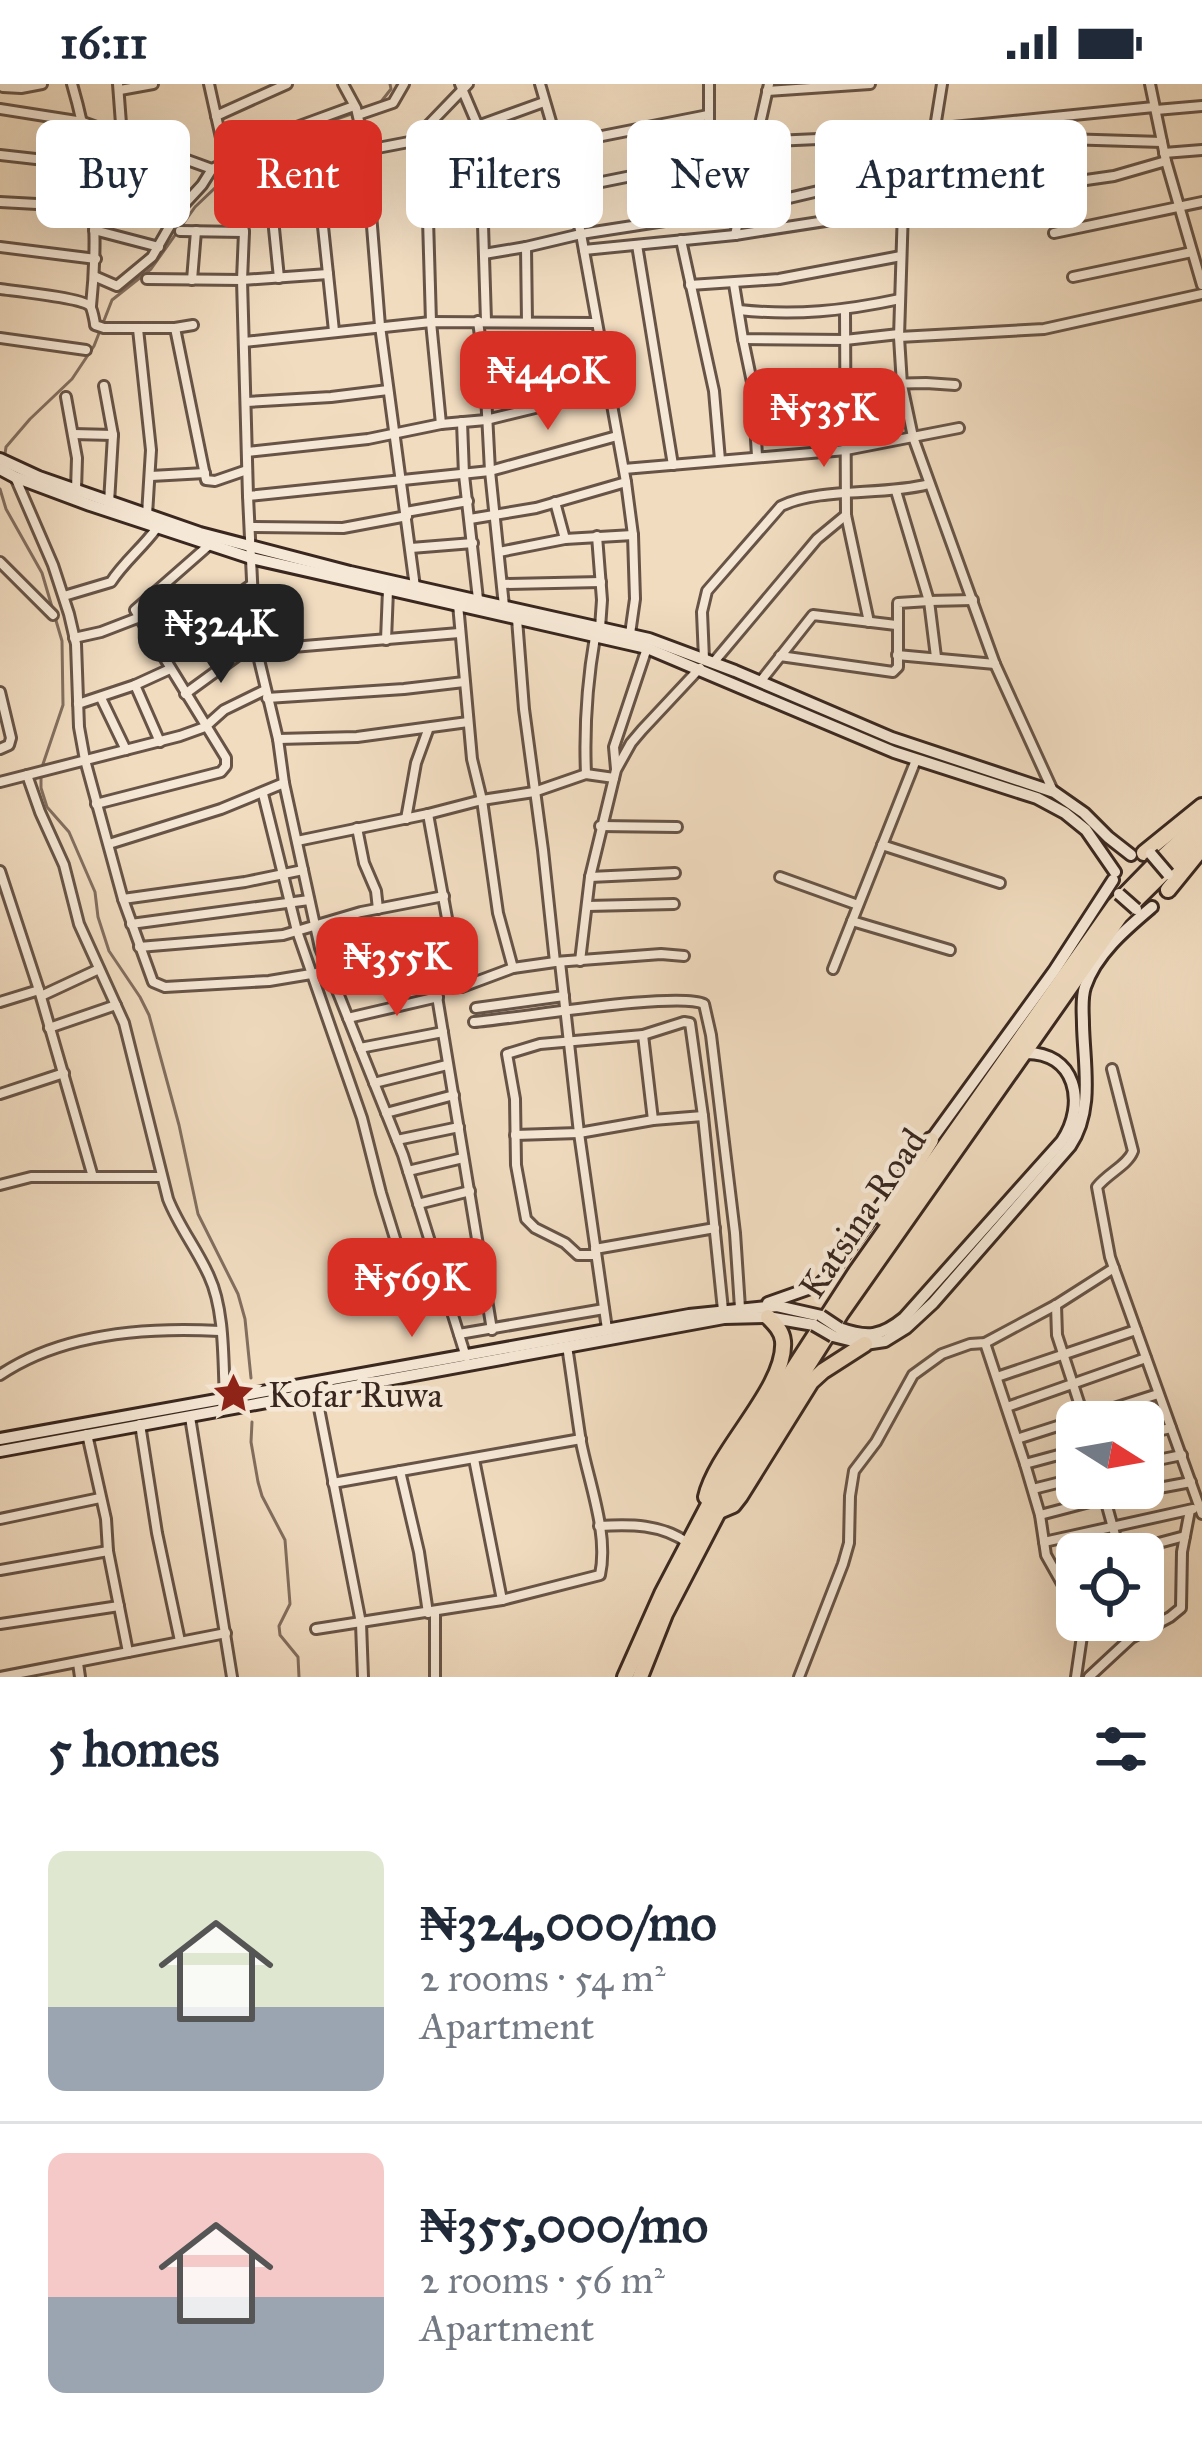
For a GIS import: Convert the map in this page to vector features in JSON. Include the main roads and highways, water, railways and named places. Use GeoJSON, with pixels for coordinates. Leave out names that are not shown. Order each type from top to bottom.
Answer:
{"type":"FeatureCollection","features":[{"type":"Feature","properties":{"kind":"highway"},"geometry":{"type":"LineString","coordinates":[[1142,854],[1202,806]]}},
{"type":"Feature","properties":{"kind":"highway","name":"Katsina Road"},"geometry":{"type":"LineString","coordinates":[[640,1677],[712,1511],[836,1302],[1114,906],[1202,821]]}},
{"type":"Feature","properties":{"kind":"highway","name":"Katsina Road"},"geometry":{"type":"LineString","coordinates":[[625,1677],[688,1543],[841,1313],[1126,908],[1202,835]]}},
{"type":"Feature","properties":{"kind":"highway"},"geometry":{"type":"LineString","coordinates":[[1168,882],[1202,848]]}},
{"type":"Feature","properties":{"kind":"highway"},"geometry":{"type":"LineString","coordinates":[[836,1302],[851,1264],[931,1140]]}},
{"type":"Feature","properties":{"kind":"highway"},"geometry":{"type":"LineString","coordinates":[[764,1312],[783,1340],[781,1358],[706,1491],[712,1511],[733,1505],[740,1496],[811,1382],[865,1345]]}},
{"type":"Feature","properties":{"kind":"main road"},"geometry":{"type":"LineString","coordinates":[[6,468],[251,552],[388,590],[517,619],[630,634],[916,760],[1056,808],[1086,830],[1114,876],[1118,894],[1136,909],[1152,907]]}},
{"type":"Feature","properties":{"kind":"main road"},"geometry":{"type":"LineString","coordinates":[[0,1451],[723,1310],[740,1308],[818,1321],[865,1345],[885,1341],[933,1303],[1070,1146],[1083,1120],[1085,1100],[1085,988],[1122,932],[1164,897],[1168,882],[1142,854],[1108,838],[1054,792],[892,738],[760,682],[478,599],[208,545],[6,468]]}},
{"type":"Feature","properties":{"kind":"main road"},"geometry":{"type":"LineString","coordinates":[[0,1439],[764,1312],[819,1285],[1054,971],[1118,865],[1142,854]]}},
{"type":"Feature","properties":{"kind":"main road"},"geometry":{"type":"LineString","coordinates":[[836,1332],[878,1335],[904,1318],[1063,1142],[1076,1115],[1074,1086],[1057,1061],[1024,1053]]}},
{"type":"Feature","properties":{"kind":"waterway"},"geometry":{"type":"LineString","coordinates":[[380,103],[390,84]]}},
{"type":"Feature","properties":{"kind":"waterway"},"geometry":{"type":"LineString","coordinates":[[5,454],[30,419],[72,379],[94,346],[112,300],[151,269],[195,207],[259,146],[354,113]]}},
{"type":"Feature","properties":{"kind":"waterway"},"geometry":{"type":"LineString","coordinates":[[0,489],[42,573],[62,641],[63,705],[41,770],[41,788],[47,807],[69,832],[95,892],[109,951],[149,1015],[198,1214],[238,1294],[251,1378]]}},
{"type":"Feature","properties":{"kind":"waterway"},"geometry":{"type":"LineString","coordinates":[[252,1422],[258,1482],[285,1540],[290,1604],[279,1626],[280,1635],[298,1657],[299,1677]]}},
{"type":"Feature","properties":{"kind":"place","name":"Kofar Ruwa"},"geometry":{"type":"Point","coordinates":[234,1394]}}]}
